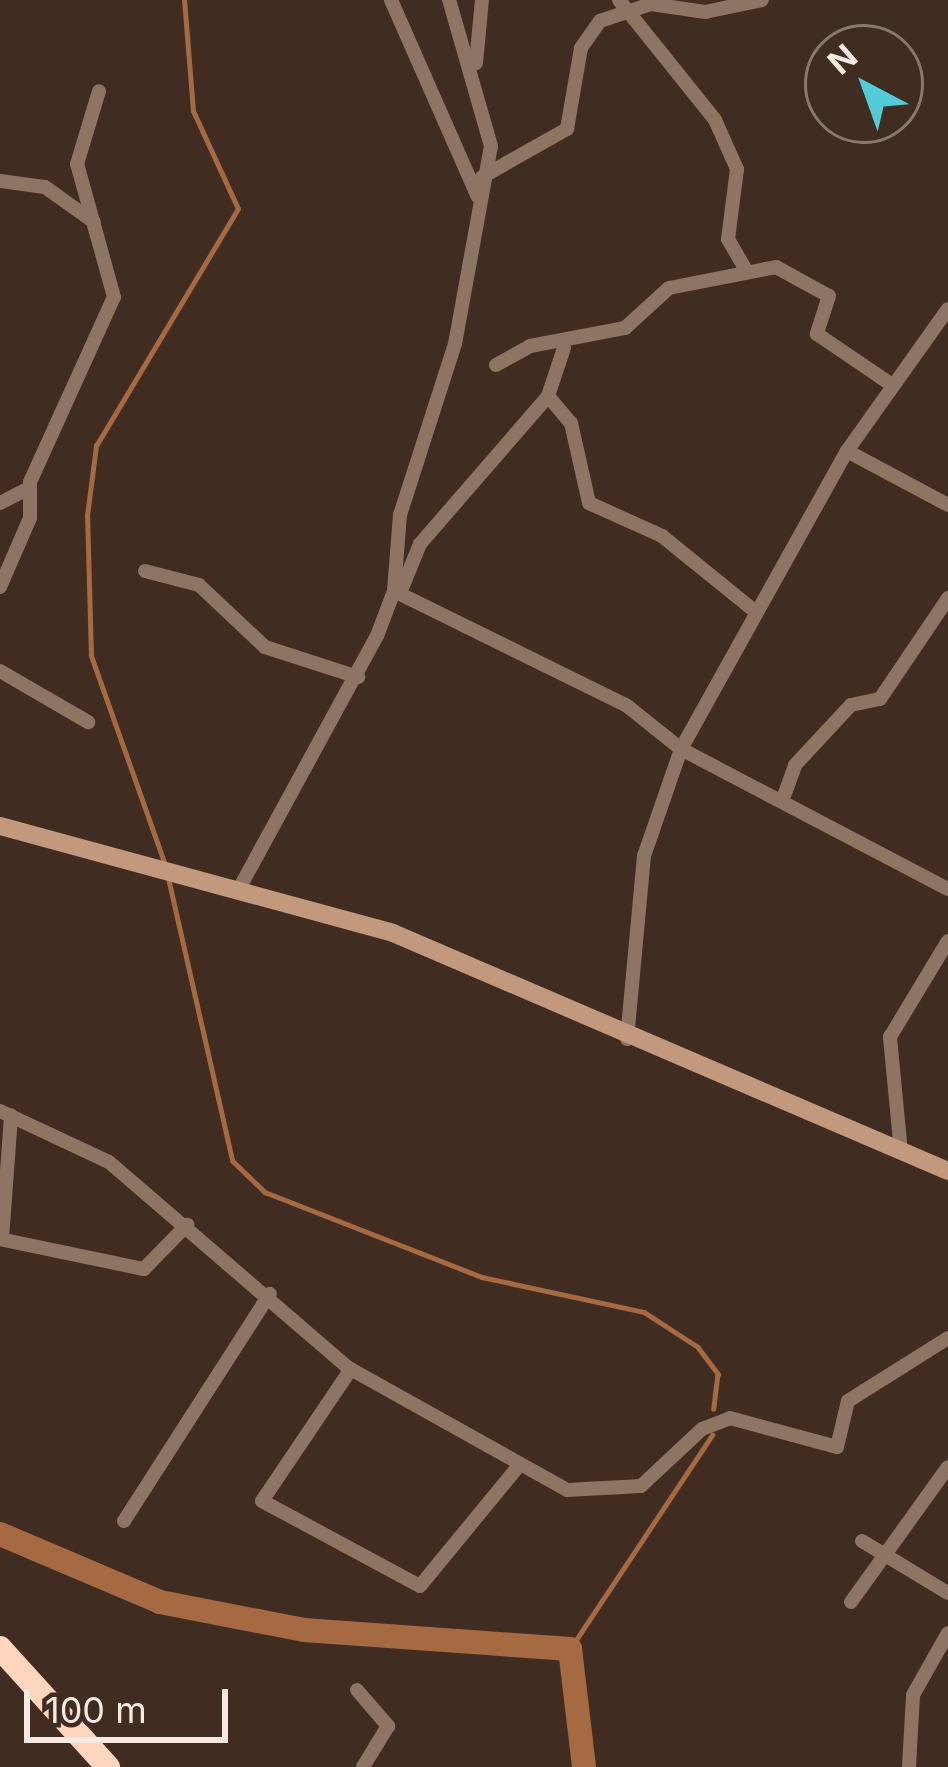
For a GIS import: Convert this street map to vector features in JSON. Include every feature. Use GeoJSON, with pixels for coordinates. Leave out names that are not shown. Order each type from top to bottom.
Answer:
{"type":"FeatureCollection","features":[{"type":"Feature","properties":{"kind":"highway"},"geometry":{"type":"LineString","coordinates":[[5,1662],[108,1767]]}},
{"type":"Feature","properties":{"kind":"main road"},"geometry":{"type":"LineString","coordinates":[[0,826],[150,868],[240,887],[394,933],[627,1039],[948,1171]]}},
{"type":"Feature","properties":{"kind":"street"},"geometry":{"type":"LineString","coordinates":[[392,0],[478,197]]}},
{"type":"Feature","properties":{"kind":"street"},"geometry":{"type":"LineString","coordinates":[[397,592],[400,515],[455,344],[478,197],[491,146],[475,69],[449,0]]}},
{"type":"Feature","properties":{"kind":"street"},"geometry":{"type":"LineString","coordinates":[[475,69],[482,0]]}},
{"type":"Feature","properties":{"kind":"street"},"geometry":{"type":"LineString","coordinates":[[482,177],[567,129],[586,36],[624,5],[762,0]]}},
{"type":"Feature","properties":{"kind":"street"},"geometry":{"type":"LineString","coordinates":[[624,5],[716,120],[737,169],[728,238],[745,268]]}},
{"type":"Feature","properties":{"kind":"street"},"geometry":{"type":"LineString","coordinates":[[0,587],[29,488],[111,310],[77,156],[98,92]]}},
{"type":"Feature","properties":{"kind":"street"},"geometry":{"type":"LineString","coordinates":[[0,181],[45,187],[94,222]]}},
{"type":"Feature","properties":{"kind":"street"},"geometry":{"type":"LineString","coordinates":[[496,365],[530,346],[564,348],[626,328],[669,288],[745,268],[792,269],[829,296],[815,332],[889,383]]}},
{"type":"Feature","properties":{"kind":"street"},"geometry":{"type":"LineString","coordinates":[[627,1039],[644,856],[681,749],[847,451],[889,383],[948,309]]}},
{"type":"Feature","properties":{"kind":"street"},"geometry":{"type":"LineString","coordinates":[[240,887],[267,820],[358,677],[419,544],[548,396],[564,348]]}},
{"type":"Feature","properties":{"kind":"street"},"geometry":{"type":"LineString","coordinates":[[548,396],[572,423],[589,503],[662,536],[755,612]]}},
{"type":"Feature","properties":{"kind":"street"},"geometry":{"type":"LineString","coordinates":[[847,451],[948,506]]}},
{"type":"Feature","properties":{"kind":"street"},"geometry":{"type":"LineString","coordinates":[[0,503],[29,488]]}},
{"type":"Feature","properties":{"kind":"street"},"geometry":{"type":"LineString","coordinates":[[145,571],[199,585],[265,646],[358,677]]}},
{"type":"Feature","properties":{"kind":"street"},"geometry":{"type":"LineString","coordinates":[[397,592],[626,705],[681,749],[784,796],[948,889]]}},
{"type":"Feature","properties":{"kind":"street"},"geometry":{"type":"LineString","coordinates":[[784,796],[795,765],[851,705],[880,699],[948,598]]}},
{"type":"Feature","properties":{"kind":"street"},"geometry":{"type":"LineString","coordinates":[[0,670],[88,722]]}},
{"type":"Feature","properties":{"kind":"street"},"geometry":{"type":"LineString","coordinates":[[901,1152],[890,1037],[948,941]]}},
{"type":"Feature","properties":{"kind":"street"},"geometry":{"type":"LineString","coordinates":[[187,1225],[144,1269],[1,1239],[6,1113],[95,1152],[187,1225],[270,1294],[350,1369],[516,1469],[588,1494],[641,1486],[702,1429],[730,1418],[837,1447],[848,1402],[948,1339]]}},
{"type":"Feature","properties":{"kind":"street"},"geometry":{"type":"LineString","coordinates":[[124,1521],[270,1294]]}},
{"type":"Feature","properties":{"kind":"street"},"geometry":{"type":"LineString","coordinates":[[350,1369],[261,1492],[296,1522],[420,1586],[516,1469]]}},
{"type":"Feature","properties":{"kind":"street"},"geometry":{"type":"LineString","coordinates":[[851,1602],[948,1468]]}},
{"type":"Feature","properties":{"kind":"street"},"geometry":{"type":"LineString","coordinates":[[862,1541],[948,1593]]}},
{"type":"Feature","properties":{"kind":"street"},"geometry":{"type":"LineString","coordinates":[[909,1767],[913,1695],[948,1633]]}},
{"type":"Feature","properties":{"kind":"street"},"geometry":{"type":"LineString","coordinates":[[358,1690],[388,1726],[362,1767]]}},
{"type":"Feature","properties":{"kind":"waterway"},"geometry":{"type":"LineString","coordinates":[[165,865],[91,656],[87,516],[96,446],[238,209],[193,111],[184,0]]}},
{"type":"Feature","properties":{"kind":"waterway"},"geometry":{"type":"LineString","coordinates":[[168,876],[233,1161],[265,1192],[482,1277],[644,1312],[698,1347],[718,1374],[714,1409]]}},
{"type":"Feature","properties":{"kind":"waterway"},"geometry":{"type":"LineString","coordinates":[[570,1649],[712,1435]]}},
{"type":"Feature","properties":{"kind":"waterway"},"geometry":{"type":"LineString","coordinates":[[0,1534],[160,1602],[304,1630],[570,1649],[584,1767]]}}]}
